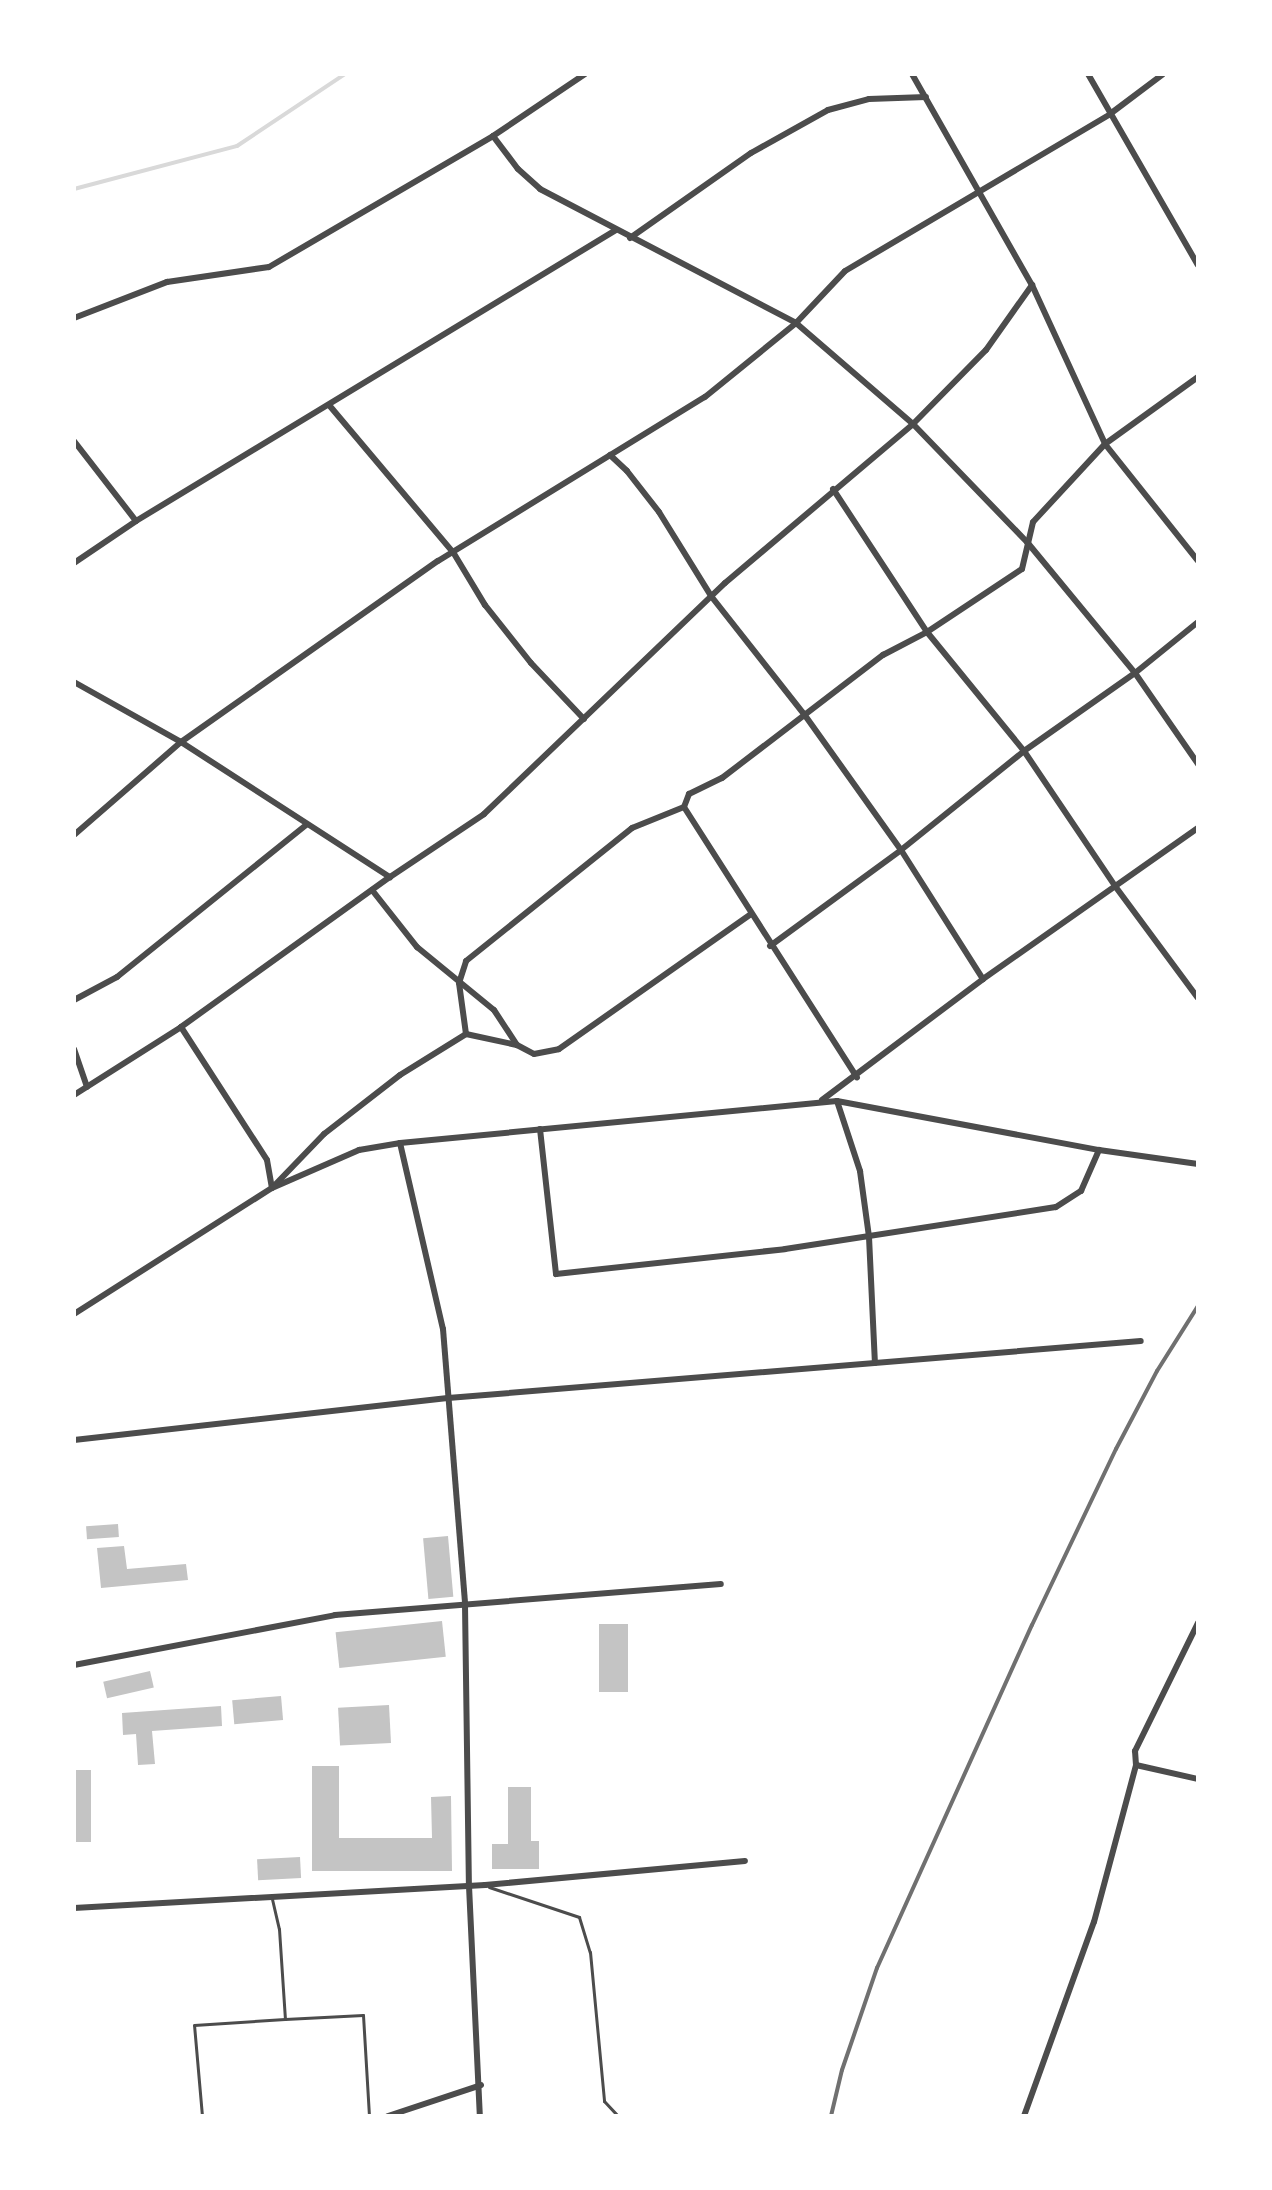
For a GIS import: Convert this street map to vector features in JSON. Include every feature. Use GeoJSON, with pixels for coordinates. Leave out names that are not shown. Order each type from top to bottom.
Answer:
{"type":"FeatureCollection","features":[{"type":"Feature","properties":{"kind":"street"},"geometry":{"type":"LineString","coordinates":[[74,318],[167,282],[269,267],[493,136],[585,74]]}},
{"type":"Feature","properties":{"kind":"street"},"geometry":{"type":"LineString","coordinates":[[912,74],[981,189],[1032,285],[1105,444],[1198,561]]}},
{"type":"Feature","properties":{"kind":"street"},"geometry":{"type":"LineString","coordinates":[[1088,74],[1198,265]]}},
{"type":"Feature","properties":{"kind":"street"},"geometry":{"type":"LineString","coordinates":[[74,835],[181,742],[453,552],[705,397],[796,323],[845,271],[1110,114],[1163,74]]}},
{"type":"Feature","properties":{"kind":"street"},"geometry":{"type":"LineString","coordinates":[[630,238],[751,153],[828,110],[869,99],[926,97]]}},
{"type":"Feature","properties":{"kind":"street"},"geometry":{"type":"LineString","coordinates":[[493,136],[518,169],[540,189],[796,323],[913,424],[1027,542],[1135,673],[1198,764]]}},
{"type":"Feature","properties":{"kind":"street"},"geometry":{"type":"LineString","coordinates":[[74,563],[136,521],[616,230]]}},
{"type":"Feature","properties":{"kind":"street"},"geometry":{"type":"LineString","coordinates":[[74,1095],[181,1027],[390,877],[484,814],[711,596],[913,424],[986,350],[1032,285]]}},
{"type":"Feature","properties":{"kind":"street"},"geometry":{"type":"LineString","coordinates":[[466,1034],[459,983],[466,961],[632,828],[684,807],[689,794],[722,778],[883,655],[927,632],[1022,569],[1033,522],[1105,444],[1198,377]]}},
{"type":"Feature","properties":{"kind":"street"},"geometry":{"type":"LineString","coordinates":[[329,405],[453,552],[485,605],[531,663],[584,719]]}},
{"type":"Feature","properties":{"kind":"street"},"geometry":{"type":"LineString","coordinates":[[74,441],[136,521]]}},
{"type":"Feature","properties":{"kind":"street"},"geometry":{"type":"LineString","coordinates":[[610,455],[627,471],[659,512],[711,596],[804,714],[901,850],[983,979]]}},
{"type":"Feature","properties":{"kind":"street"},"geometry":{"type":"LineString","coordinates":[[833,489],[927,632],[1024,751],[1115,886],[1198,998]]}},
{"type":"Feature","properties":{"kind":"street"},"geometry":{"type":"LineString","coordinates":[[770,946],[901,850],[1024,751],[1135,673],[1198,622]]}},
{"type":"Feature","properties":{"kind":"street"},"geometry":{"type":"LineString","coordinates":[[74,682],[181,742],[390,877]]}},
{"type":"Feature","properties":{"kind":"street"},"geometry":{"type":"LineString","coordinates":[[684,807],[750,915],[857,1077]]}},
{"type":"Feature","properties":{"kind":"street"},"geometry":{"type":"LineString","coordinates":[[74,1000],[117,977],[306,825]]}},
{"type":"Feature","properties":{"kind":"street"},"geometry":{"type":"LineString","coordinates":[[820,1101],[857,1077],[983,979],[1198,828]]}},
{"type":"Feature","properties":{"kind":"street"},"geometry":{"type":"LineString","coordinates":[[372,890],[417,947],[494,1010],[517,1045]]}},
{"type":"Feature","properties":{"kind":"street"},"geometry":{"type":"LineString","coordinates":[[272,1188],[324,1134],[400,1075],[466,1034],[517,1045],[534,1054],[559,1049],[750,915]]}},
{"type":"Feature","properties":{"kind":"street"},"geometry":{"type":"LineString","coordinates":[[181,1027],[267,1160],[272,1188]]}},
{"type":"Feature","properties":{"kind":"street"},"geometry":{"type":"LineString","coordinates":[[74,1049],[87,1087]]}},
{"type":"Feature","properties":{"kind":"street"},"geometry":{"type":"LineString","coordinates":[[74,1314],[272,1188],[359,1150],[400,1143],[837,1101],[1099,1150],[1198,1164]]}},
{"type":"Feature","properties":{"kind":"street"},"geometry":{"type":"LineString","coordinates":[[837,1101],[860,1171],[869,1237],[875,1363]]}},
{"type":"Feature","properties":{"kind":"street"},"geometry":{"type":"LineString","coordinates":[[540,1129],[556,1274],[869,1237],[1056,1207],[1081,1191],[1099,1150]]}},
{"type":"Feature","properties":{"kind":"street"},"geometry":{"type":"LineString","coordinates":[[400,1143],[443,1329],[465,1605],[469,1886],[481,2085],[480,2116]]}},
{"type":"Feature","properties":{"kind":"street"},"geometry":{"type":"LineString","coordinates":[[74,1440],[448,1398],[1141,1341]]}},
{"type":"Feature","properties":{"kind":"street"},"geometry":{"type":"LineString","coordinates":[[74,1665],[335,1615],[721,1584]]}},
{"type":"Feature","properties":{"kind":"street"},"geometry":{"type":"LineString","coordinates":[[1024,2116],[1094,1922],[1136,1765],[1135,1751],[1198,1623]]}},
{"type":"Feature","properties":{"kind":"street"},"geometry":{"type":"LineString","coordinates":[[1136,1765],[1198,1779]]}},
{"type":"Feature","properties":{"kind":"street"},"geometry":{"type":"LineString","coordinates":[[74,1908],[485,1885],[745,1861]]}},
{"type":"Feature","properties":{"kind":"street"},"geometry":{"type":"LineString","coordinates":[[388,2116],[481,2085]]}},
{"type":"Feature","properties":{"kind":"lane"},"geometry":{"type":"LineString","coordinates":[[485,1885],[579,1917],[590,1952],[604,2101],[618,2116]]}},
{"type":"Feature","properties":{"kind":"lane"},"geometry":{"type":"LineString","coordinates":[[272,1899],[279,1929],[285,2019]]}},
{"type":"Feature","properties":{"kind":"lane"},"geometry":{"type":"LineString","coordinates":[[202,2116],[194,2025],[363,2015],[369,2116]]}},
{"type":"Feature","properties":{"kind":"building"},"geometry":{"type":"Polygon","coordinates":[[[118,1524],[119,1537],[87,1539],[86,1526],[118,1524]]]}},
{"type":"Feature","properties":{"kind":"building"},"geometry":{"type":"Polygon","coordinates":[[[448,1536],[453,1597],[428,1599],[423,1538],[448,1536]]]}},
{"type":"Feature","properties":{"kind":"building"},"geometry":{"type":"Polygon","coordinates":[[[124,1546],[127,1569],[186,1564],[188,1580],[101,1588],[97,1548],[124,1546]]]}},
{"type":"Feature","properties":{"kind":"building"},"geometry":{"type":"Polygon","coordinates":[[[442,1621],[446,1657],[339,1668],[336,1632],[442,1621]]]}},
{"type":"Feature","properties":{"kind":"building"},"geometry":{"type":"Polygon","coordinates":[[[599,1624],[628,1624],[628,1692],[599,1692],[599,1624]]]}},
{"type":"Feature","properties":{"kind":"building"},"geometry":{"type":"Polygon","coordinates":[[[150,1671],[154,1688],[107,1698],[103,1682],[150,1671]]]}},
{"type":"Feature","properties":{"kind":"building"},"geometry":{"type":"Polygon","coordinates":[[[281,1696],[283,1720],[234,1724],[232,1700],[281,1696]]]}},
{"type":"Feature","properties":{"kind":"building"},"geometry":{"type":"Polygon","coordinates":[[[389,1705],[391,1743],[340,1746],[338,1708],[389,1705]]]}},
{"type":"Feature","properties":{"kind":"building"},"geometry":{"type":"Polygon","coordinates":[[[221,1706],[222,1726],[152,1731],[155,1764],[138,1765],[136,1734],[123,1735],[122,1713],[221,1706]]]}},
{"type":"Feature","properties":{"kind":"building"},"geometry":{"type":"Polygon","coordinates":[[[312,1766],[339,1766],[339,1838],[432,1838],[431,1797],[451,1796],[452,1871],[312,1871],[312,1766]]]}},
{"type":"Feature","properties":{"kind":"building"},"geometry":{"type":"Polygon","coordinates":[[[74,1770],[91,1770],[91,1842],[74,1842],[74,1770]]]}},
{"type":"Feature","properties":{"kind":"building"},"geometry":{"type":"Polygon","coordinates":[[[508,1787],[531,1787],[531,1841],[539,1841],[539,1869],[492,1869],[492,1844],[508,1844],[508,1787]]]}},
{"type":"Feature","properties":{"kind":"building"},"geometry":{"type":"Polygon","coordinates":[[[300,1857],[301,1878],[258,1880],[257,1859],[300,1857]]]}},
{"type":"Feature","properties":{"kind":"waterway"},"geometry":{"type":"LineString","coordinates":[[74,189],[237,146],[345,74]]}},
{"type":"Feature","properties":{"kind":"railway"},"geometry":{"type":"LineString","coordinates":[[831,2116],[842,2070],[877,1968],[1032,1625],[1116,1449],[1157,1371],[1198,1306]]}}]}
